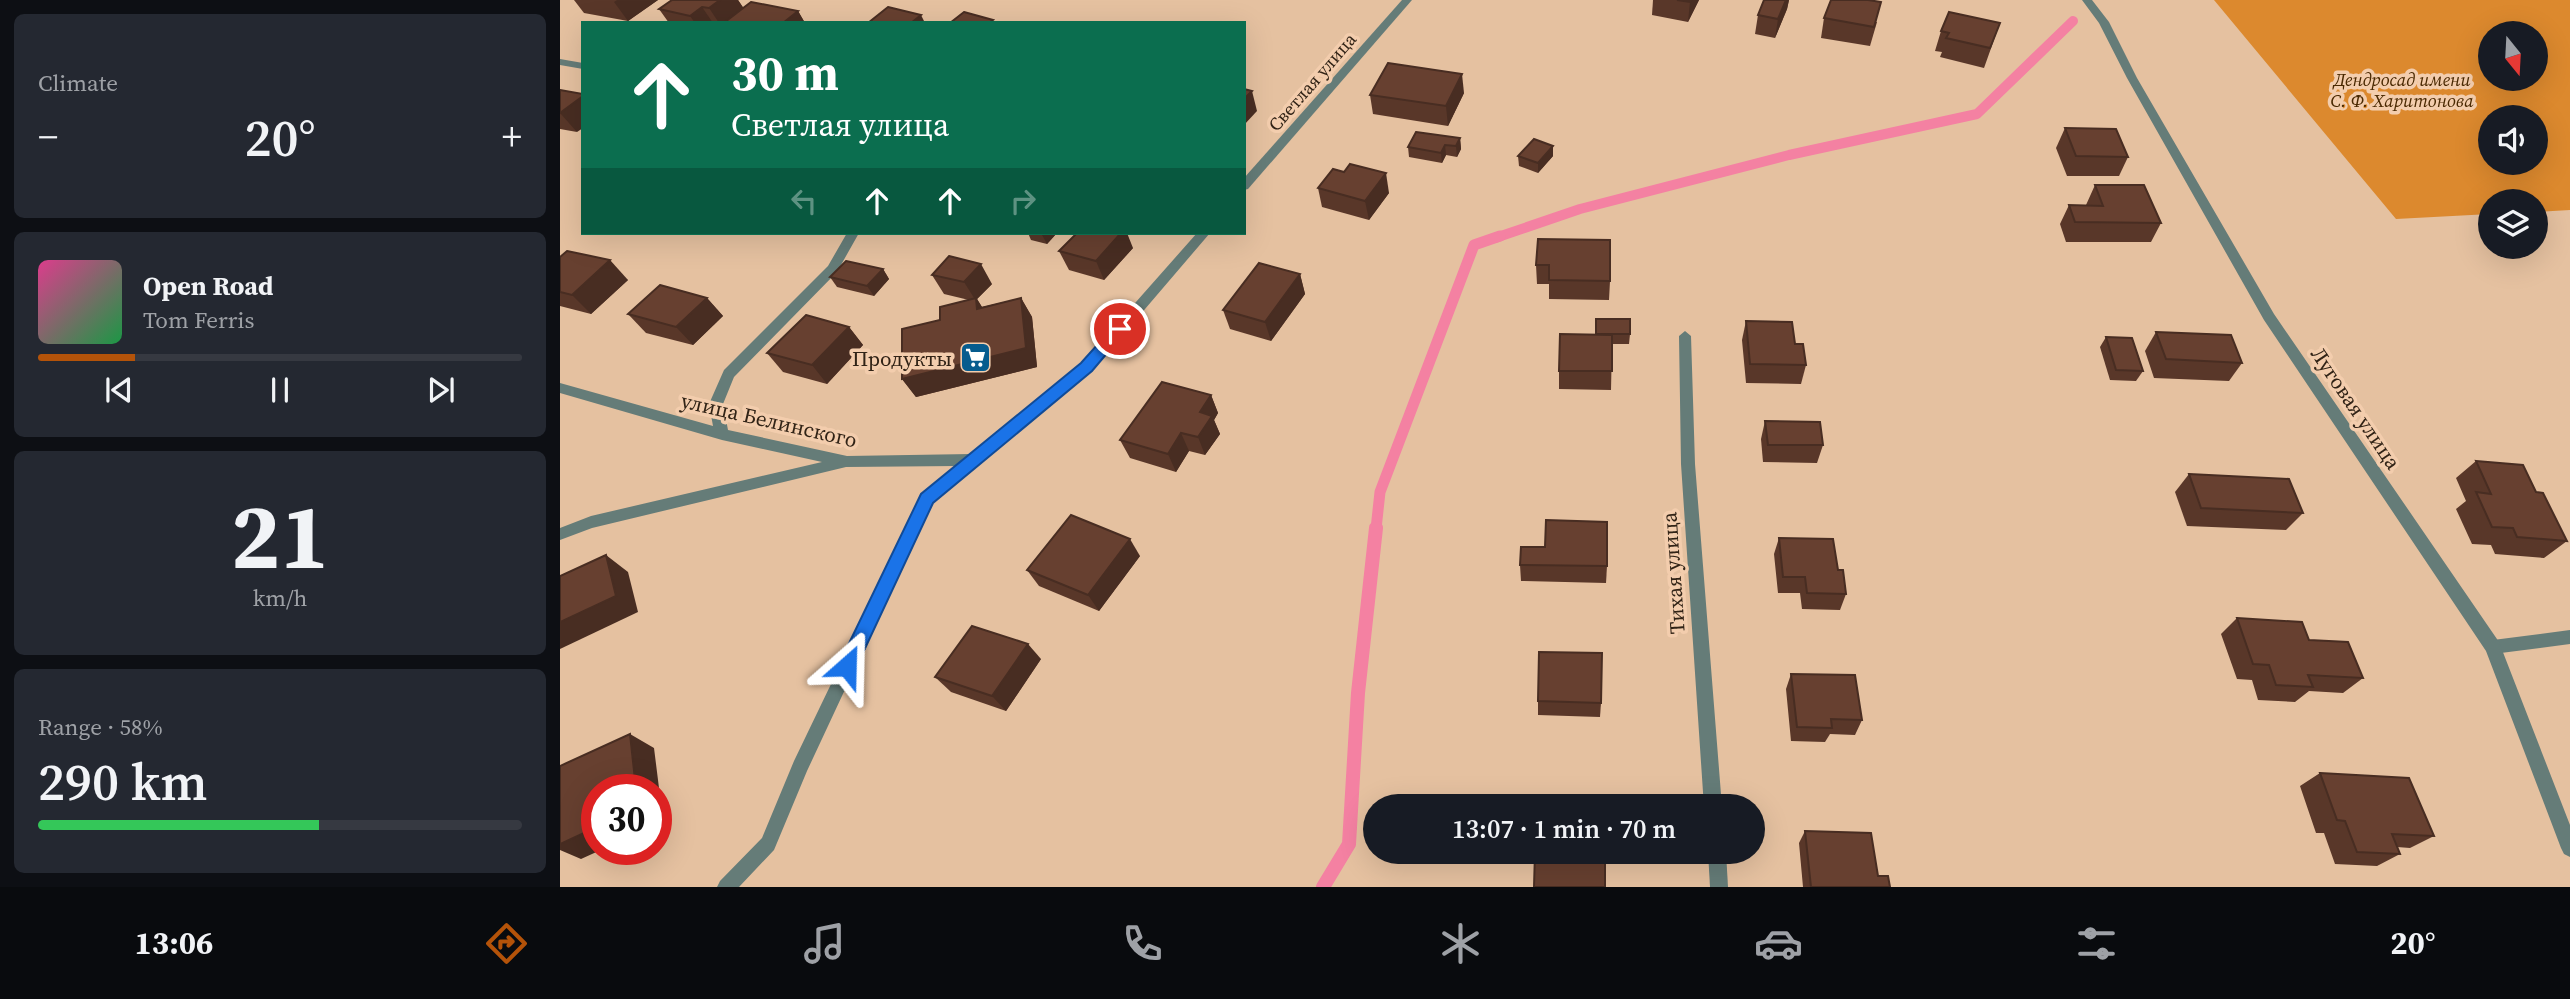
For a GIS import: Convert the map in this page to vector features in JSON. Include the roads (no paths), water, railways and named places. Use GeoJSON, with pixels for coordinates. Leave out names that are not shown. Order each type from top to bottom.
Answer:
{"type":"FeatureCollection","features":[{"type":"Feature","properties":{"kind":"street","name":"Светлая улица"},"geometry":{"type":"LineString","coordinates":[[1246,185],[1407,0]]}},
{"type":"Feature","properties":{"kind":"street","name":"Луговая улица"},"geometry":{"type":"LineString","coordinates":[[2087,0],[2104,22],[2132,78],[2269,317],[2493,647],[2570,848]]}},
{"type":"Feature","properties":{"kind":"street"},"geometry":{"type":"LineString","coordinates":[[560,62],[581,66]]}},
{"type":"Feature","properties":{"kind":"street"},"geometry":{"type":"LineString","coordinates":[[722,434],[716,404],[729,374],[765,341],[833,270],[852,235]]}},
{"type":"Feature","properties":{"kind":"street"},"geometry":{"type":"LineString","coordinates":[[726,887],[768,844],[800,767],[927,499],[1087,367],[1202,235]]}},
{"type":"Feature","properties":{"kind":"street","name":"Тихая улица"},"geometry":{"type":"LineString","coordinates":[[1685,336],[1688,464],[1712,794]]}},
{"type":"Feature","properties":{"kind":"street","name":"улица Белинского"},"geometry":{"type":"LineString","coordinates":[[560,388],[722,434],[847,462],[974,460]]}},
{"type":"Feature","properties":{"kind":"street"},"geometry":{"type":"LineString","coordinates":[[560,534],[591,522],[847,462]]}},
{"type":"Feature","properties":{"kind":"street"},"geometry":{"type":"LineString","coordinates":[[2493,647],[2570,637]]}},
{"type":"Feature","properties":{"kind":"street"},"geometry":{"type":"LineString","coordinates":[[1718,864],[1719,887]]}},
{"type":"Feature","properties":{"kind":"waterway"},"geometry":{"type":"LineString","coordinates":[[1495,238],[1580,209],[1789,155],[1977,114],[2073,21]]}},
{"type":"Feature","properties":{"kind":"waterway"},"geometry":{"type":"LineString","coordinates":[[1376,529],[1380,492],[1474,245],[1500,236]]}},
{"type":"Feature","properties":{"kind":"waterway"},"geometry":{"type":"LineString","coordinates":[[1323,887],[1349,844],[1358,693],[1376,528]]}},
{"type":"Feature","properties":{"kind":"place","name":"Продукты"},"geometry":{"type":"Point","coordinates":[975,358]}},
{"type":"Feature","properties":{"kind":"park label","name":"Дендросад имени С. Ф. Харитонова"},"geometry":{"type":"Point","coordinates":[2402,89]}}]}
